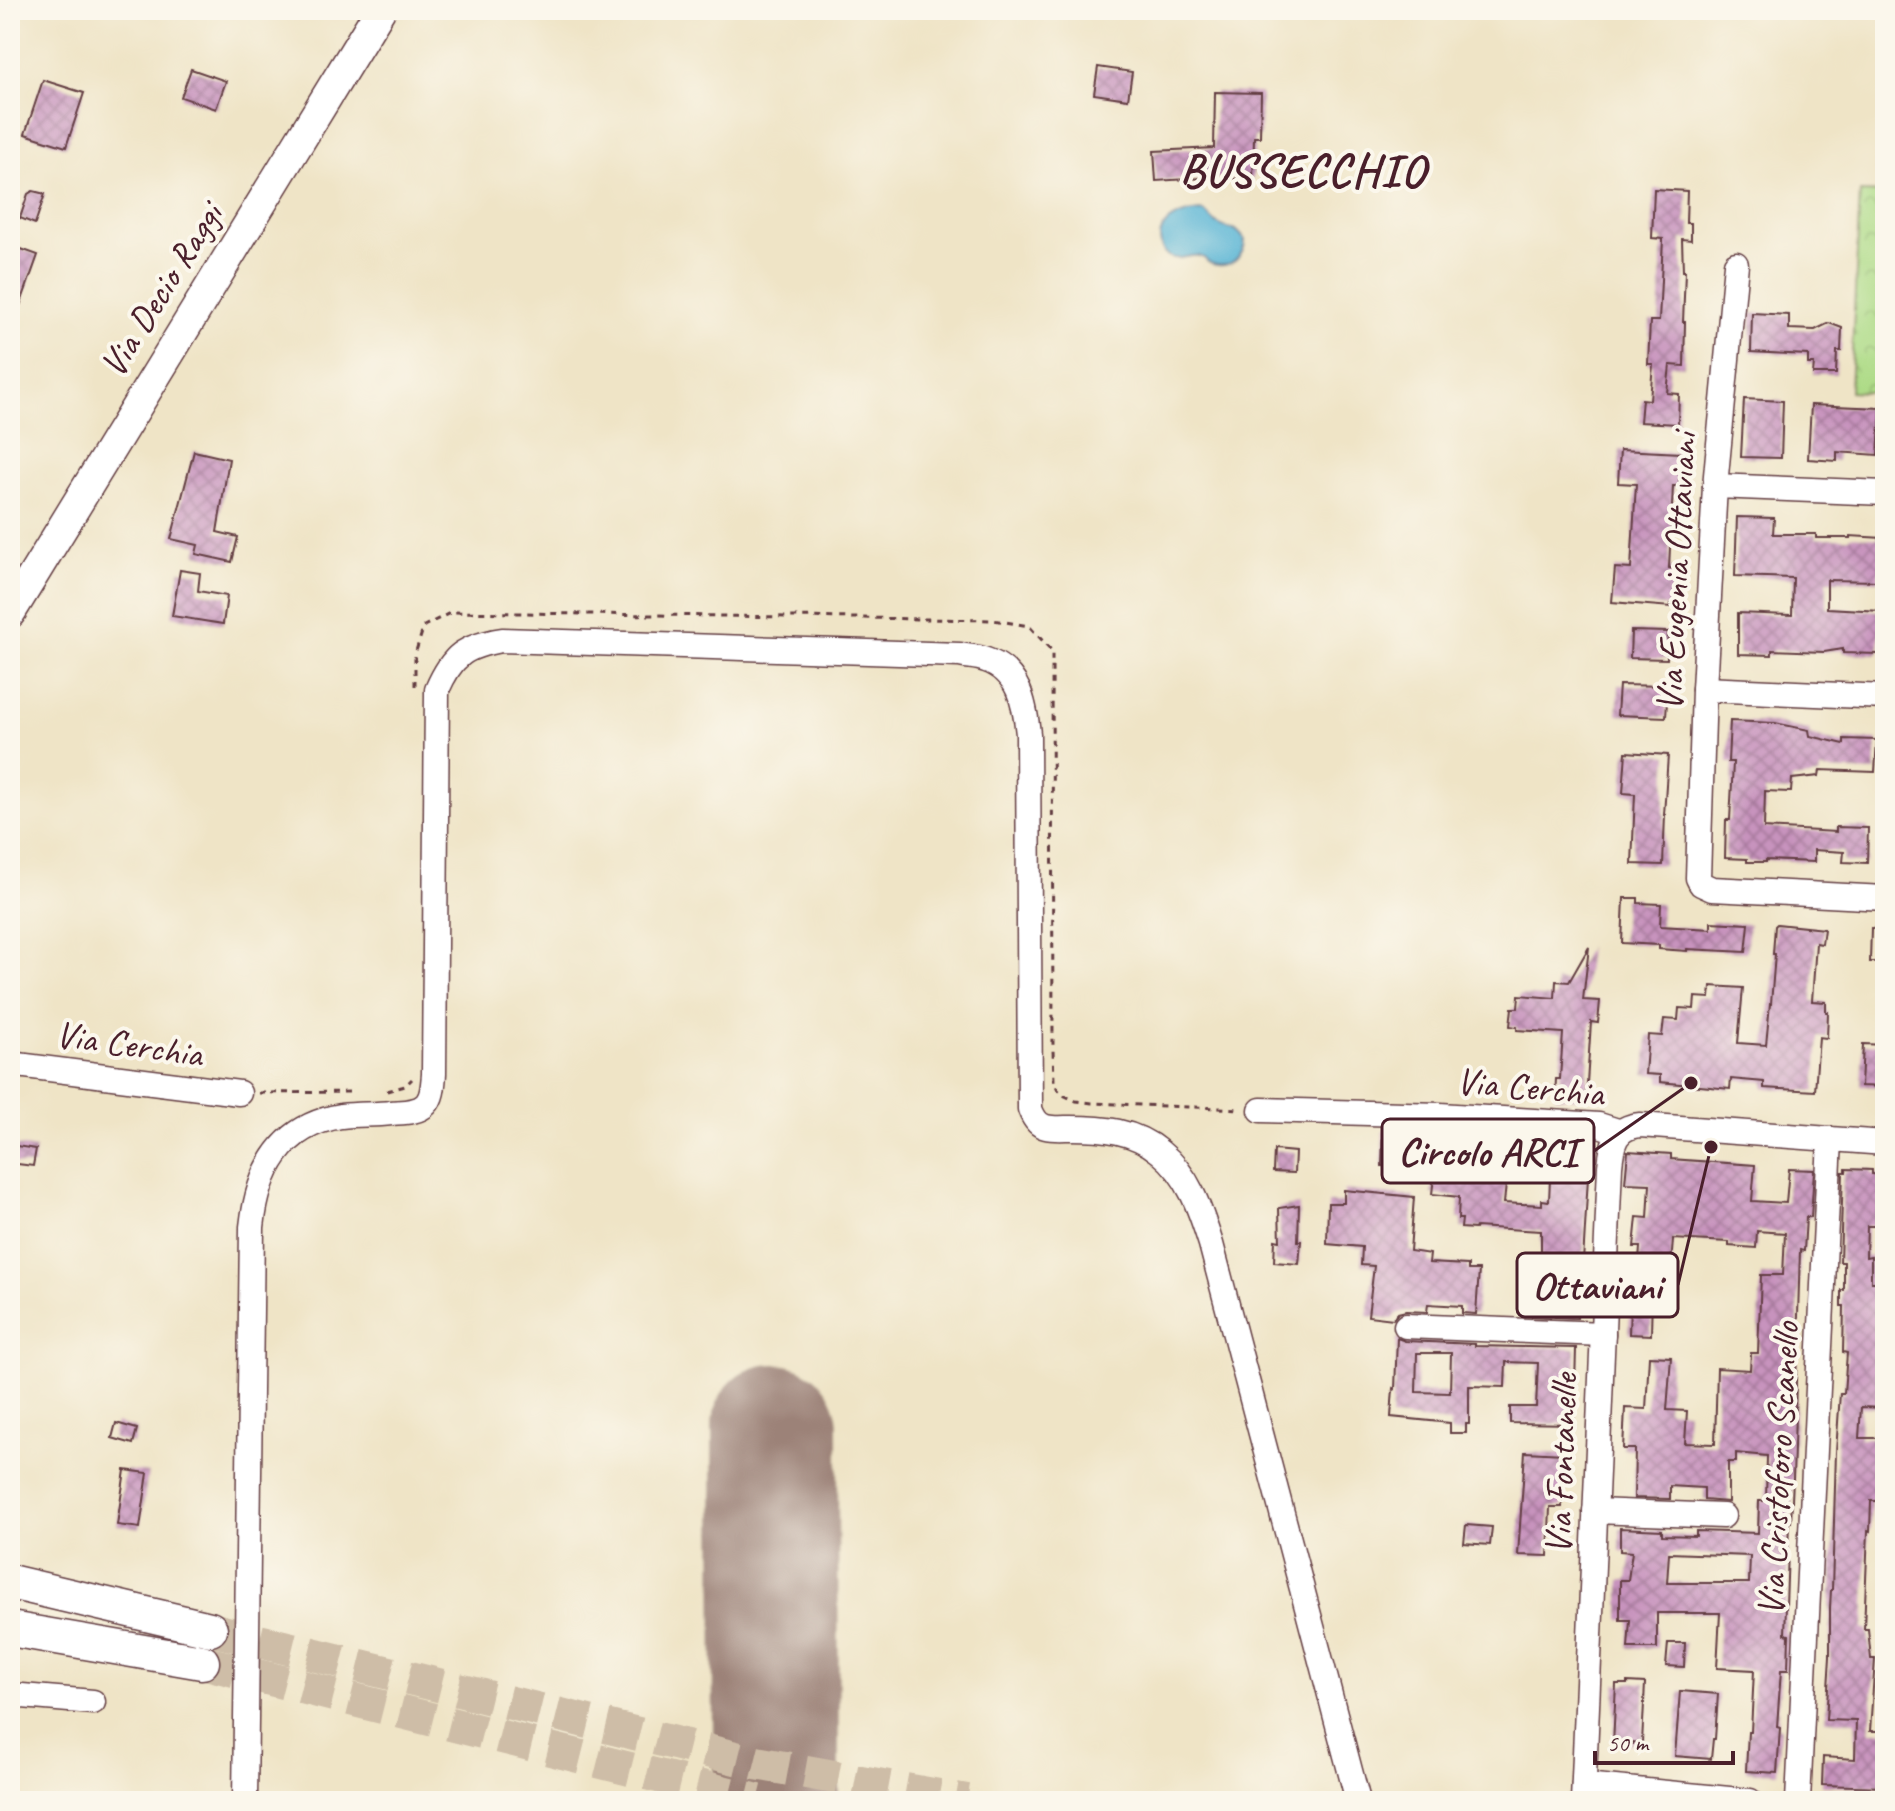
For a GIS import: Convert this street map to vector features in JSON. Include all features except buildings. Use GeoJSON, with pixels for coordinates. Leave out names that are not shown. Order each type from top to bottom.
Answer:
{"type":"FeatureCollection","features":[{"type":"Feature","properties":{"kind":"highway"},"geometry":{"type":"LineString","coordinates":[[10,1582],[194,1625],[10,1601]]}},
{"type":"Feature","properties":{"kind":"highway"},"geometry":{"type":"LineString","coordinates":[[10,1629],[202,1662]]}},
{"type":"Feature","properties":{"kind":"highway"},"geometry":{"type":"LineString","coordinates":[[10,1645],[166,1655]]}},
{"type":"Feature","properties":{"kind":"main road","name":"Via Decio Raggi"},"geometry":{"type":"LineString","coordinates":[[10,613],[380,10]]}},
{"type":"Feature","properties":{"kind":"street","name":"Via Eugenia Ottaviani"},"geometry":{"type":"LineString","coordinates":[[1736,264],[1715,486],[1698,872],[1701,884],[1712,889],[1885,898]]}},
{"type":"Feature","properties":{"kind":"street"},"geometry":{"type":"LineString","coordinates":[[1715,486],[1885,493]]}},
{"type":"Feature","properties":{"kind":"street"},"geometry":{"type":"LineString","coordinates":[[245,1801],[254,1201],[270,1162],[283,1145],[303,1128],[341,1116],[415,1111],[427,1104],[432,1093],[437,690],[447,668],[462,653],[483,643],[502,640],[960,655],[988,660],[1017,685],[1025,707],[1028,734],[1030,1109],[1033,1119],[1045,1127],[1105,1128],[1134,1135],[1160,1152],[1183,1175],[1199,1205],[1358,1801]]}},
{"type":"Feature","properties":{"kind":"street"},"geometry":{"type":"LineString","coordinates":[[1704,689],[1885,697]]}},
{"type":"Feature","properties":{"kind":"street","name":"Via Cerchia"},"geometry":{"type":"LineString","coordinates":[[10,1064],[239,1093]]}},
{"type":"Feature","properties":{"kind":"street","name":"Via Cerchia"},"geometry":{"type":"LineString","coordinates":[[1261,1110],[1440,1115],[1599,1125],[1621,1132],[1640,1125],[1885,1143]]}},
{"type":"Feature","properties":{"kind":"street","name":"Via Fontanelle"},"geometry":{"type":"LineString","coordinates":[[1584,1793],[1610,1166],[1614,1143],[1621,1132]]}},
{"type":"Feature","properties":{"kind":"street","name":"Via Cristoforo Scanello"},"geometry":{"type":"LineString","coordinates":[[1798,1801],[1830,1140]]}},
{"type":"Feature","properties":{"kind":"street"},"geometry":{"type":"LineString","coordinates":[[1406,1326],[1603,1334]]}},
{"type":"Feature","properties":{"kind":"street"},"geometry":{"type":"LineString","coordinates":[[1595,1511],[1723,1516]]}},
{"type":"Feature","properties":{"kind":"street"},"geometry":{"type":"LineString","coordinates":[[10,1695],[93,1702]]}},
{"type":"Feature","properties":{"kind":"street"},"geometry":{"type":"LineString","coordinates":[[1584,1793],[1750,1801]]}},
{"type":"Feature","properties":{"kind":"path"},"geometry":{"type":"LineString","coordinates":[[415,685],[415,654],[424,626],[452,612],[977,619],[1029,626],[1052,651],[1053,1050],[1054,1081],[1058,1090],[1065,1096],[1092,1103],[1261,1110]]}},
{"type":"Feature","properties":{"kind":"path"},"geometry":{"type":"LineString","coordinates":[[385,1091],[405,1086],[419,1072]]}},
{"type":"Feature","properties":{"kind":"path"},"geometry":{"type":"LineString","coordinates":[[239,1093],[356,1092]]}},
{"type":"Feature","properties":{"kind":"green space"},"geometry":{"type":"Polygon","coordinates":[[[1860,192],[1885,193],[1885,393],[1850,391],[1860,192]]]}},
{"type":"Feature","properties":{"kind":"water"},"geometry":{"type":"Polygon","coordinates":[[[1203,211],[1218,224],[1238,232],[1245,240],[1239,256],[1229,263],[1217,265],[1199,256],[1172,258],[1162,249],[1161,232],[1169,221],[1203,211]]]}},
{"type":"Feature","properties":{"kind":"runway"},"geometry":{"type":"LineString","coordinates":[[775,1427],[776,1801]]}},
{"type":"Feature","properties":{"kind":"tunnel"},"geometry":{"type":"LineString","coordinates":[[210,1629],[756,1763],[967,1801]]}},
{"type":"Feature","properties":{"kind":"tunnel"},"geometry":{"type":"LineString","coordinates":[[202,1662],[758,1801]]}},
{"type":"Feature","properties":{"kind":"place","name":"Circolo ARCI"},"geometry":{"type":"Point","coordinates":[1691,1083]}},
{"type":"Feature","properties":{"kind":"place","name":"Ottaviani"},"geometry":{"type":"Point","coordinates":[1711,1147]}},
{"type":"Feature","properties":{"kind":"district","name":"BUSSECCHIO"},"geometry":{"type":"Point","coordinates":[1303,171]}}]}
